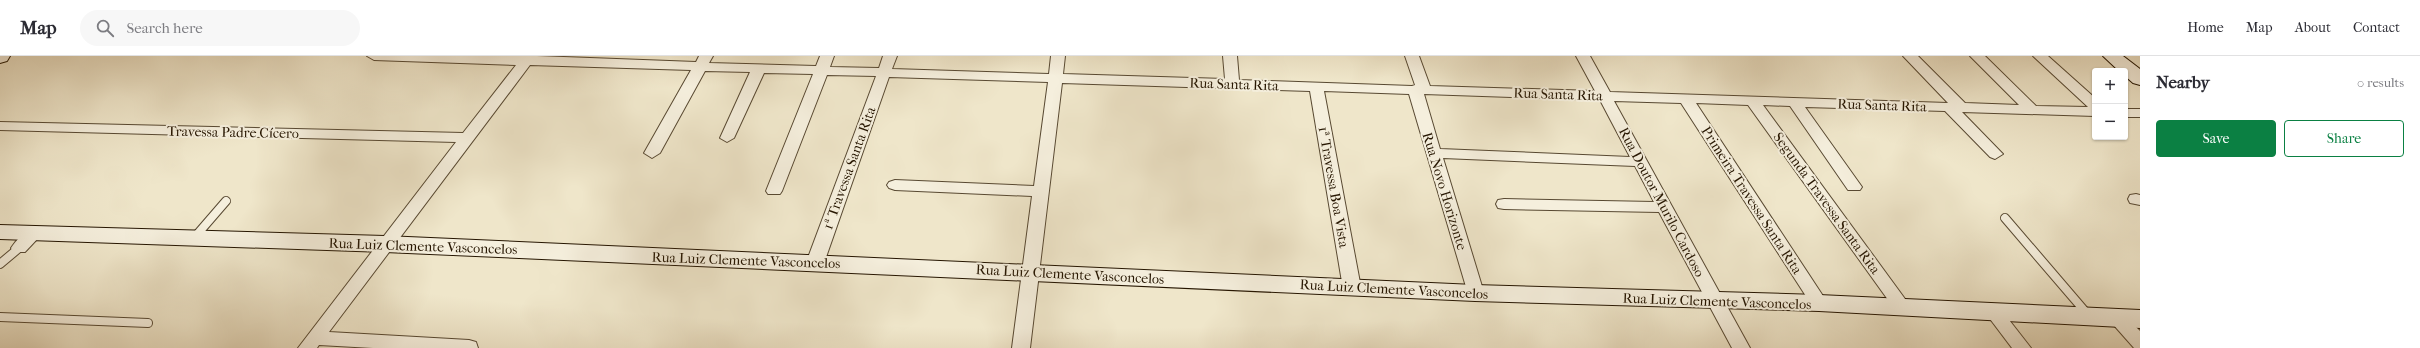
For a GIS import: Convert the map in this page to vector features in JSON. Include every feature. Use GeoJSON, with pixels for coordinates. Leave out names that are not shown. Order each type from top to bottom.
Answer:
{"type":"FeatureCollection","features":[{"type":"Feature","properties":{"kind":"street","name":"Rua Santa Rita"},"geometry":{"type":"LineString","coordinates":[[374,56],[703,62],[758,70],[1316,86],[2092,112]]}},
{"type":"Feature","properties":{"kind":"street"},"geometry":{"type":"LineString","coordinates":[[774,191],[827,56]]}},
{"type":"Feature","properties":{"kind":"street","name":"1ª Travessa Santa Rita"},"geometry":{"type":"LineString","coordinates":[[815,263],[890,56]]}},
{"type":"Feature","properties":{"kind":"street"},"geometry":{"type":"LineString","coordinates":[[1021,348],[1054,78],[1058,56]]}},
{"type":"Feature","properties":{"kind":"street"},"geometry":{"type":"LineString","coordinates":[[1230,56],[1232,84]]}},
{"type":"Feature","properties":{"kind":"street","name":"Rua Novo Horizonte"},"geometry":{"type":"LineString","coordinates":[[1412,56],[1434,154],[1475,293]]}},
{"type":"Feature","properties":{"kind":"street","name":"Rua Doutor Murilo Cardoso"},"geometry":{"type":"LineString","coordinates":[[1583,56],[1741,348]]}},
{"type":"Feature","properties":{"kind":"street"},"geometry":{"type":"LineString","coordinates":[[1910,56],[1995,154]]}},
{"type":"Feature","properties":{"kind":"street"},"geometry":{"type":"LineString","coordinates":[[1977,56],[2032,110]]}},
{"type":"Feature","properties":{"kind":"street"},"geometry":{"type":"LineString","coordinates":[[2040,56],[2093,104]]}},
{"type":"Feature","properties":{"kind":"street"},"geometry":{"type":"LineString","coordinates":[[2112,56],[2140,79]]}},
{"type":"Feature","properties":{"kind":"street"},"geometry":{"type":"LineString","coordinates":[[311,343],[385,244],[528,59]]}},
{"type":"Feature","properties":{"kind":"street"},"geometry":{"type":"LineString","coordinates":[[652,154],[703,62]]}},
{"type":"Feature","properties":{"kind":"street"},"geometry":{"type":"LineString","coordinates":[[728,138],[758,70]]}},
{"type":"Feature","properties":{"kind":"street","name":"1ª Travessa Boa Vista"},"geometry":{"type":"LineString","coordinates":[[1316,86],[1352,288]]}},
{"type":"Feature","properties":{"kind":"street","name":"Primeira Travessa Santa Rita"},"geometry":{"type":"LineString","coordinates":[[1685,98],[1820,303]]}},
{"type":"Feature","properties":{"kind":"street","name":"Segunda Travessa Santa Rita"},"geometry":{"type":"LineString","coordinates":[[1752,100],[1902,307]]}},
{"type":"Feature","properties":{"kind":"street"},"geometry":{"type":"LineString","coordinates":[[1794,102],[1854,187]]}},
{"type":"Feature","properties":{"kind":"street"},"geometry":{"type":"LineString","coordinates":[[2128,113],[2140,114]]}},
{"type":"Feature","properties":{"kind":"street","name":"Travessa Padre Cícero"},"geometry":{"type":"LineString","coordinates":[[0,126],[466,138]]}},
{"type":"Feature","properties":{"kind":"street"},"geometry":{"type":"LineString","coordinates":[[1434,154],[1641,162]]}},
{"type":"Feature","properties":{"kind":"street"},"geometry":{"type":"LineString","coordinates":[[895,185],[1040,191]]}},
{"type":"Feature","properties":{"kind":"street"},"geometry":{"type":"LineString","coordinates":[[1504,204],[1665,207]]}},
{"type":"Feature","properties":{"kind":"street","name":"Rua Luiz Clemente Vasconcelos"},"geometry":{"type":"LineString","coordinates":[[0,232],[26,241],[193,238],[385,244],[1031,272],[1352,288],[1820,303],[2140,319]]}},
{"type":"Feature","properties":{"kind":"street"},"geometry":{"type":"LineString","coordinates":[[1993,311],[2022,348]]}},
{"type":"Feature","properties":{"kind":"street"},"geometry":{"type":"LineString","coordinates":[[2117,318],[2140,343]]}},
{"type":"Feature","properties":{"kind":"street"},"geometry":{"type":"LineString","coordinates":[[311,343],[469,347]]}},
{"type":"Feature","properties":{"kind":"lane"},"geometry":{"type":"LineString","coordinates":[[193,238],[226,201]]}},
{"type":"Feature","properties":{"kind":"lane"},"geometry":{"type":"LineString","coordinates":[[2005,218],[2089,316]]}},
{"type":"Feature","properties":{"kind":"lane"},"geometry":{"type":"LineString","coordinates":[[0,264],[26,241]]}},
{"type":"Feature","properties":{"kind":"lane"},"geometry":{"type":"LineString","coordinates":[[0,317],[148,323]]}}]}
